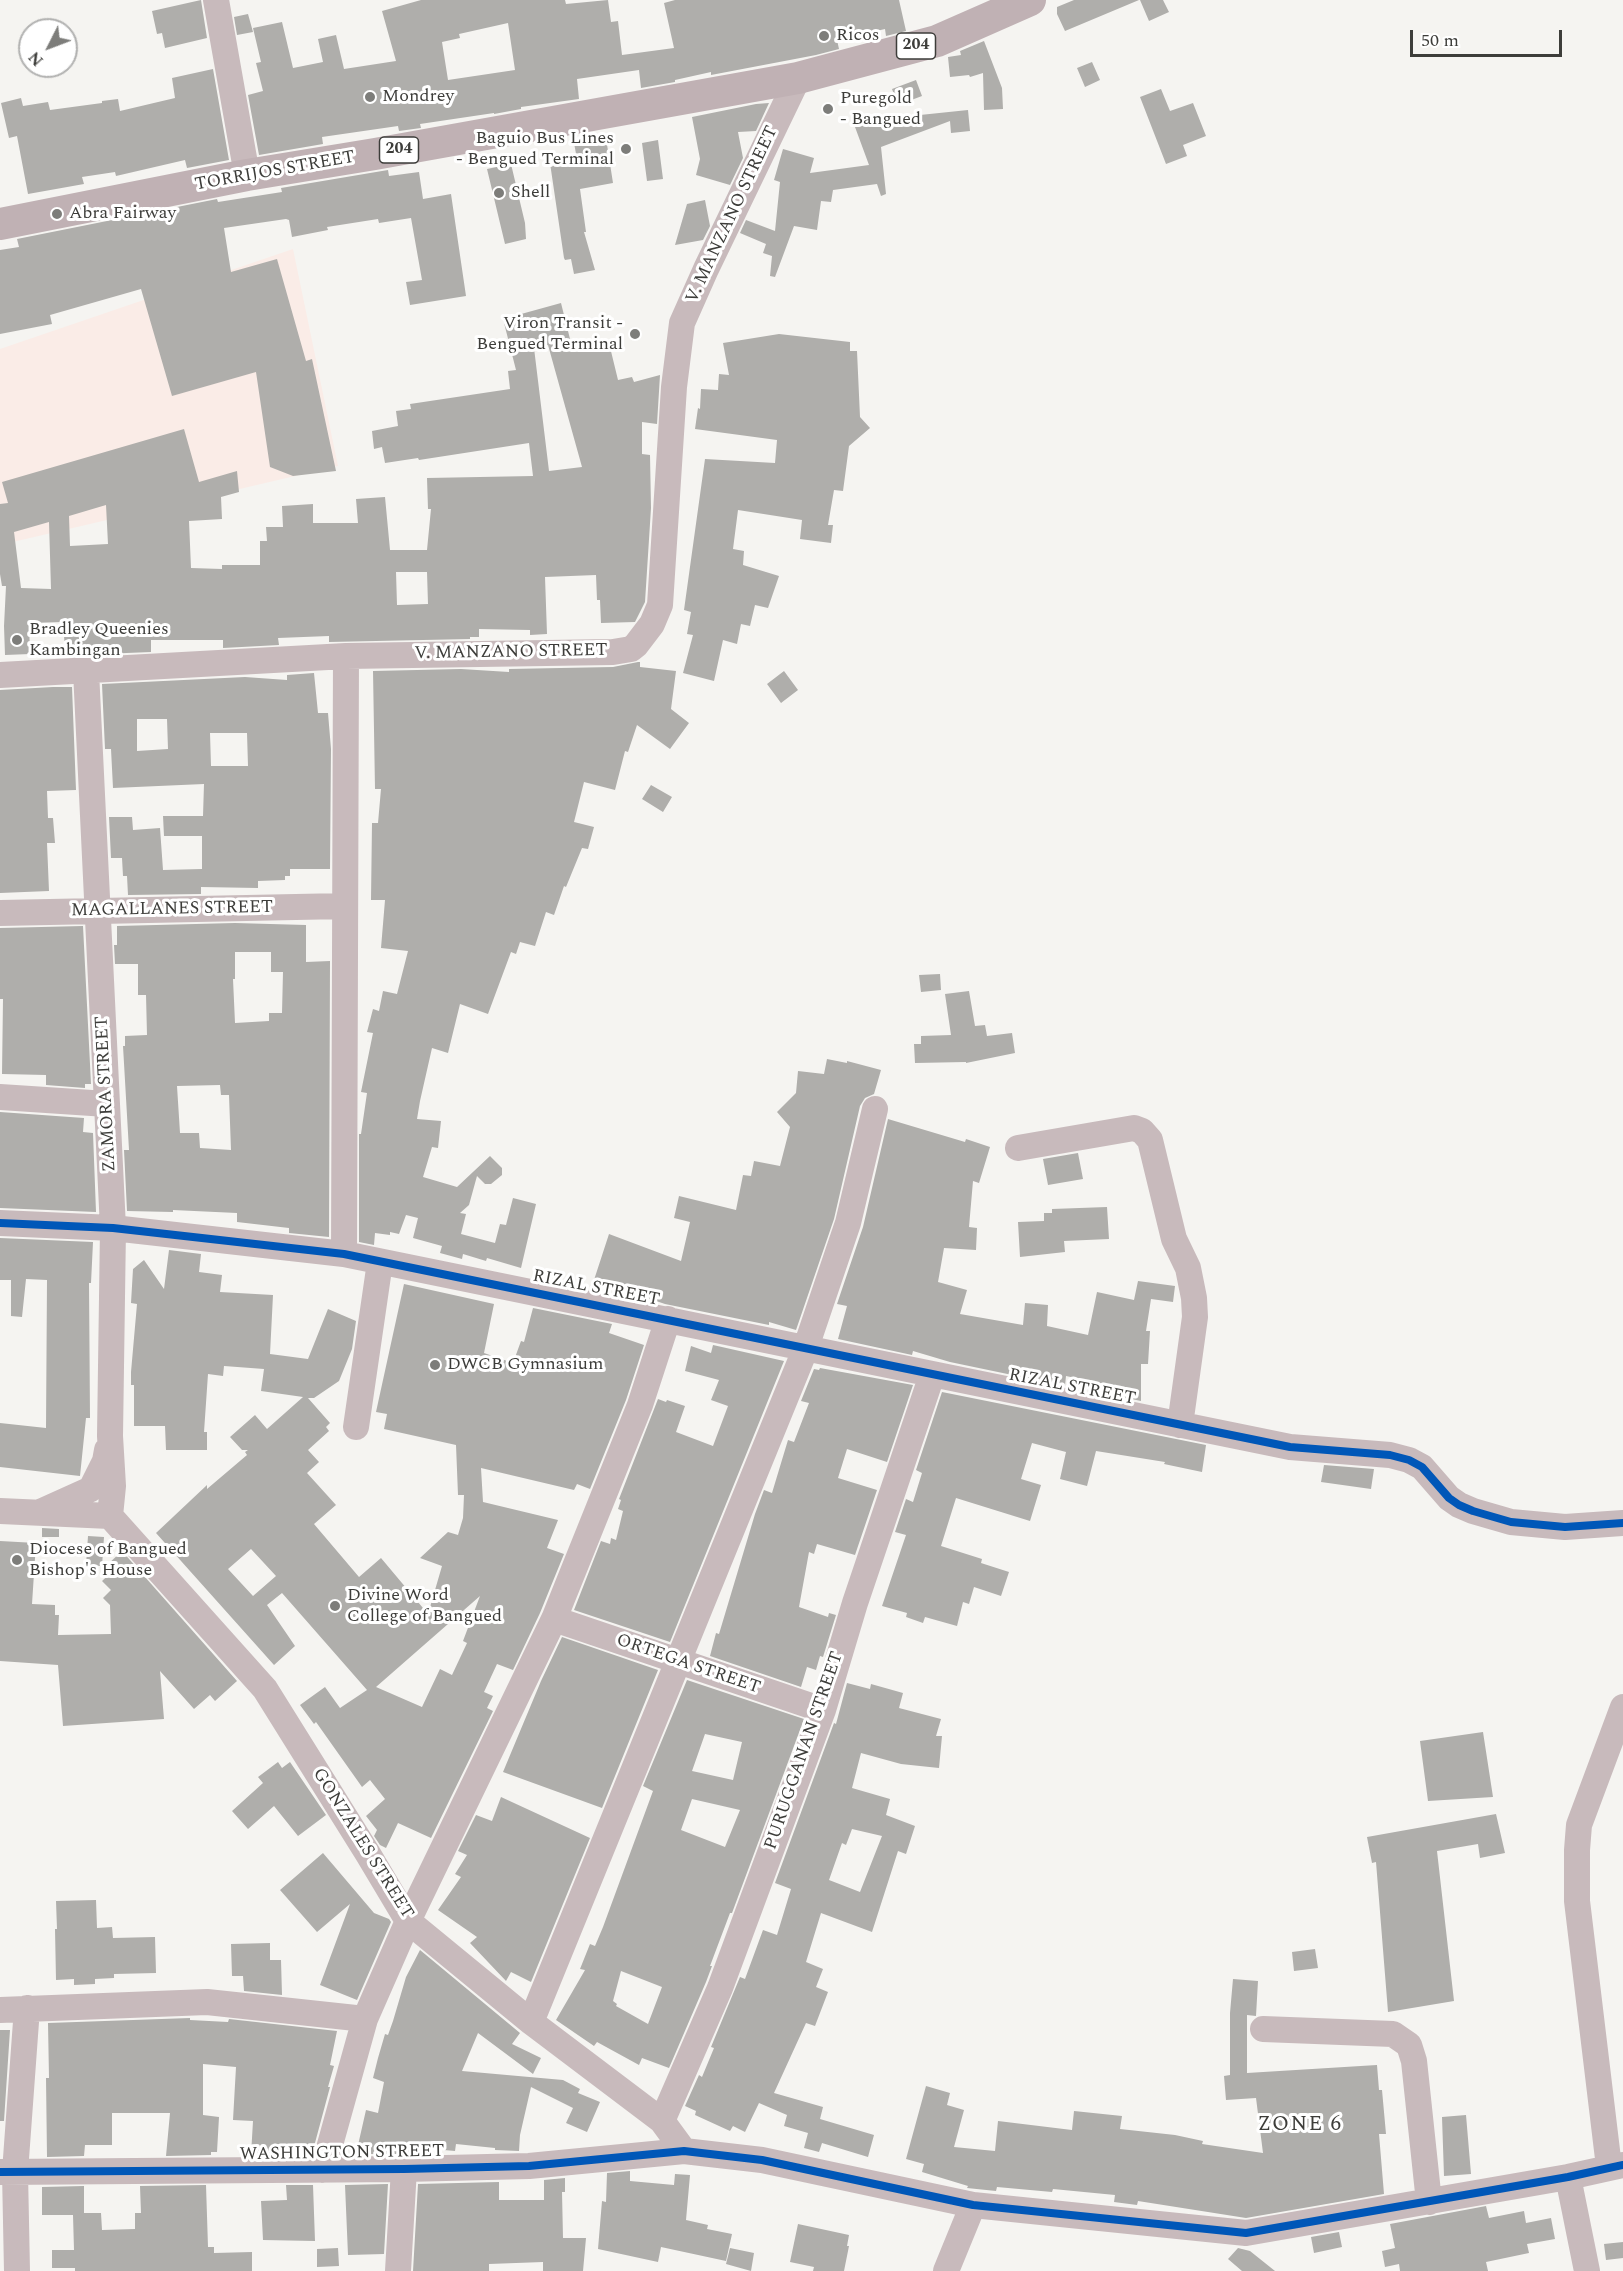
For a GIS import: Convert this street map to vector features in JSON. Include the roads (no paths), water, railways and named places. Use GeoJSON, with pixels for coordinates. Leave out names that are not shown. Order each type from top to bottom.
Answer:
{"type":"FeatureCollection","features":[{"type":"Feature","properties":{"kind":"main road","name":"204"},"geometry":{"type":"LineString","coordinates":[[798,78],[937,41],[1030,0]]}},
{"type":"Feature","properties":{"kind":"main road","name":"TORRIJOS STREET"},"geometry":{"type":"LineString","coordinates":[[0,224],[247,175],[798,78]]}},
{"type":"Feature","properties":{"kind":"street"},"geometry":{"type":"LineString","coordinates":[[216,0],[247,175]]}},
{"type":"Feature","properties":{"kind":"street","name":"V. MANZANO STREET"},"geometry":{"type":"LineString","coordinates":[[0,675],[346,656],[613,652],[631,649],[645,636],[660,605],[674,387],[682,323],[798,78]]}},
{"type":"Feature","properties":{"kind":"street"},"geometry":{"type":"LineString","coordinates":[[344,1254],[346,656]]}},
{"type":"Feature","properties":{"kind":"street","name":"ZAMORA STREET"},"geometry":{"type":"LineString","coordinates":[[86,671],[113,1228],[110,1436],[113,1486],[110,1516]]}},
{"type":"Feature","properties":{"kind":"street","name":"MAGALLANES STREET"},"geometry":{"type":"LineString","coordinates":[[0,913],[345,906]]}},
{"type":"Feature","properties":{"kind":"street"},"geometry":{"type":"LineString","coordinates":[[0,1097],[107,1104]]}},
{"type":"Feature","properties":{"kind":"street"},"geometry":{"type":"LineString","coordinates":[[531,2022],[805,1350],[848,1223],[875,1110]]}},
{"type":"Feature","properties":{"kind":"street"},"geometry":{"type":"LineString","coordinates":[[1018,1148],[1134,1128],[1142,1131],[1150,1140],[1174,1239],[1188,1268],[1194,1298],[1195,1317],[1180,1425]]}},
{"type":"Feature","properties":{"kind":"street","name":"RIZAL STREET"},"geometry":{"type":"LineString","coordinates":[[0,1223],[113,1228],[344,1254],[668,1319],[805,1350],[1290,1447],[1390,1455],[1409,1460],[1422,1467],[1449,1498],[1473,1512],[1511,1522],[1565,1527],[1623,1523]]}},
{"type":"Feature","properties":{"kind":"street"},"geometry":{"type":"LineString","coordinates":[[356,1427],[380,1262]]}},
{"type":"Feature","properties":{"kind":"street"},"geometry":{"type":"LineString","coordinates":[[323,2170],[365,2019],[408,1922],[554,1619],[640,1406],[668,1319]]}},
{"type":"Feature","properties":{"kind":"street","name":"PURUGGANAN STREET"},"geometry":{"type":"LineString","coordinates":[[662,2121],[720,1988],[823,1710],[855,1603],[932,1375]]}},
{"type":"Feature","properties":{"kind":"street"},"geometry":{"type":"LineString","coordinates":[[40,1512],[91,1489],[105,1461],[110,1436]]}},
{"type":"Feature","properties":{"kind":"street"},"geometry":{"type":"LineString","coordinates":[[0,1511],[110,1516]]}},
{"type":"Feature","properties":{"kind":"street","name":"GONZALES STREET"},"geometry":{"type":"LineString","coordinates":[[110,1516],[265,1689],[408,1922],[531,2022],[662,2121],[684,2151]]}},
{"type":"Feature","properties":{"kind":"street","name":"ORTEGA STREET"},"geometry":{"type":"LineString","coordinates":[[554,1619],[823,1710]]}},
{"type":"Feature","properties":{"kind":"street"},"geometry":{"type":"LineString","coordinates":[[1616,2166],[1577,1901],[1576,1850],[1579,1825],[1623,1707]]}},
{"type":"Feature","properties":{"kind":"street"},"geometry":{"type":"LineString","coordinates":[[0,2010],[207,2002],[365,2019]]}},
{"type":"Feature","properties":{"kind":"street"},"geometry":{"type":"LineString","coordinates":[[16,2271],[8,2172],[27,2008]]}},
{"type":"Feature","properties":{"kind":"street"},"geometry":{"type":"LineString","coordinates":[[1263,2029],[1393,2034],[1409,2044],[1414,2061],[1429,2202]]}},
{"type":"Feature","properties":{"kind":"street","name":"WASHINGTON STREET"},"geometry":{"type":"LineString","coordinates":[[8,2172],[529,2166],[684,2151],[762,2160],[973,2205],[1246,2232],[1429,2202],[1616,2166]]}},
{"type":"Feature","properties":{"kind":"street"},"geometry":{"type":"LineString","coordinates":[[398,2271],[404,2169]]}},
{"type":"Feature","properties":{"kind":"street"},"geometry":{"type":"LineString","coordinates":[[1568,2177],[1587,2271]]}},
{"type":"Feature","properties":{"kind":"street"},"geometry":{"type":"LineString","coordinates":[[946,2271],[973,2205]]}},
{"type":"Feature","properties":{"kind":"place","name":"Ricos"},"geometry":{"type":"Point","coordinates":[824,36]}},
{"type":"Feature","properties":{"kind":"place","name":"Mondrey"},"geometry":{"type":"Point","coordinates":[370,97]}},
{"type":"Feature","properties":{"kind":"place","name":"Puregold - Bangued"},"geometry":{"type":"Point","coordinates":[828,109]}},
{"type":"Feature","properties":{"kind":"place","name":"Baguio Bus Lines - Bengued Terminal"},"geometry":{"type":"Point","coordinates":[626,149]}},
{"type":"Feature","properties":{"kind":"place","name":"Shell"},"geometry":{"type":"Point","coordinates":[499,193]}},
{"type":"Feature","properties":{"kind":"place","name":"Abra Fairway"},"geometry":{"type":"Point","coordinates":[57,214]}},
{"type":"Feature","properties":{"kind":"place","name":"Viron Transit - Bengued Terminal"},"geometry":{"type":"Point","coordinates":[635,334]}},
{"type":"Feature","properties":{"kind":"place","name":"Bradley Queenies Kambingan"},"geometry":{"type":"Point","coordinates":[17,640]}},
{"type":"Feature","properties":{"kind":"place","name":"DWCB Gymnasium"},"geometry":{"type":"Point","coordinates":[435,1365]}},
{"type":"Feature","properties":{"kind":"place","name":"Diocese of Bangued Bishop's House"},"geometry":{"type":"Point","coordinates":[17,1560]}},
{"type":"Feature","properties":{"kind":"place","name":"Divine Word College of Bangued"},"geometry":{"type":"Point","coordinates":[335,1606]}},
{"type":"Feature","properties":{"kind":"district","name":"ZONE 6"},"geometry":{"type":"Point","coordinates":[1300,2126]}}]}
